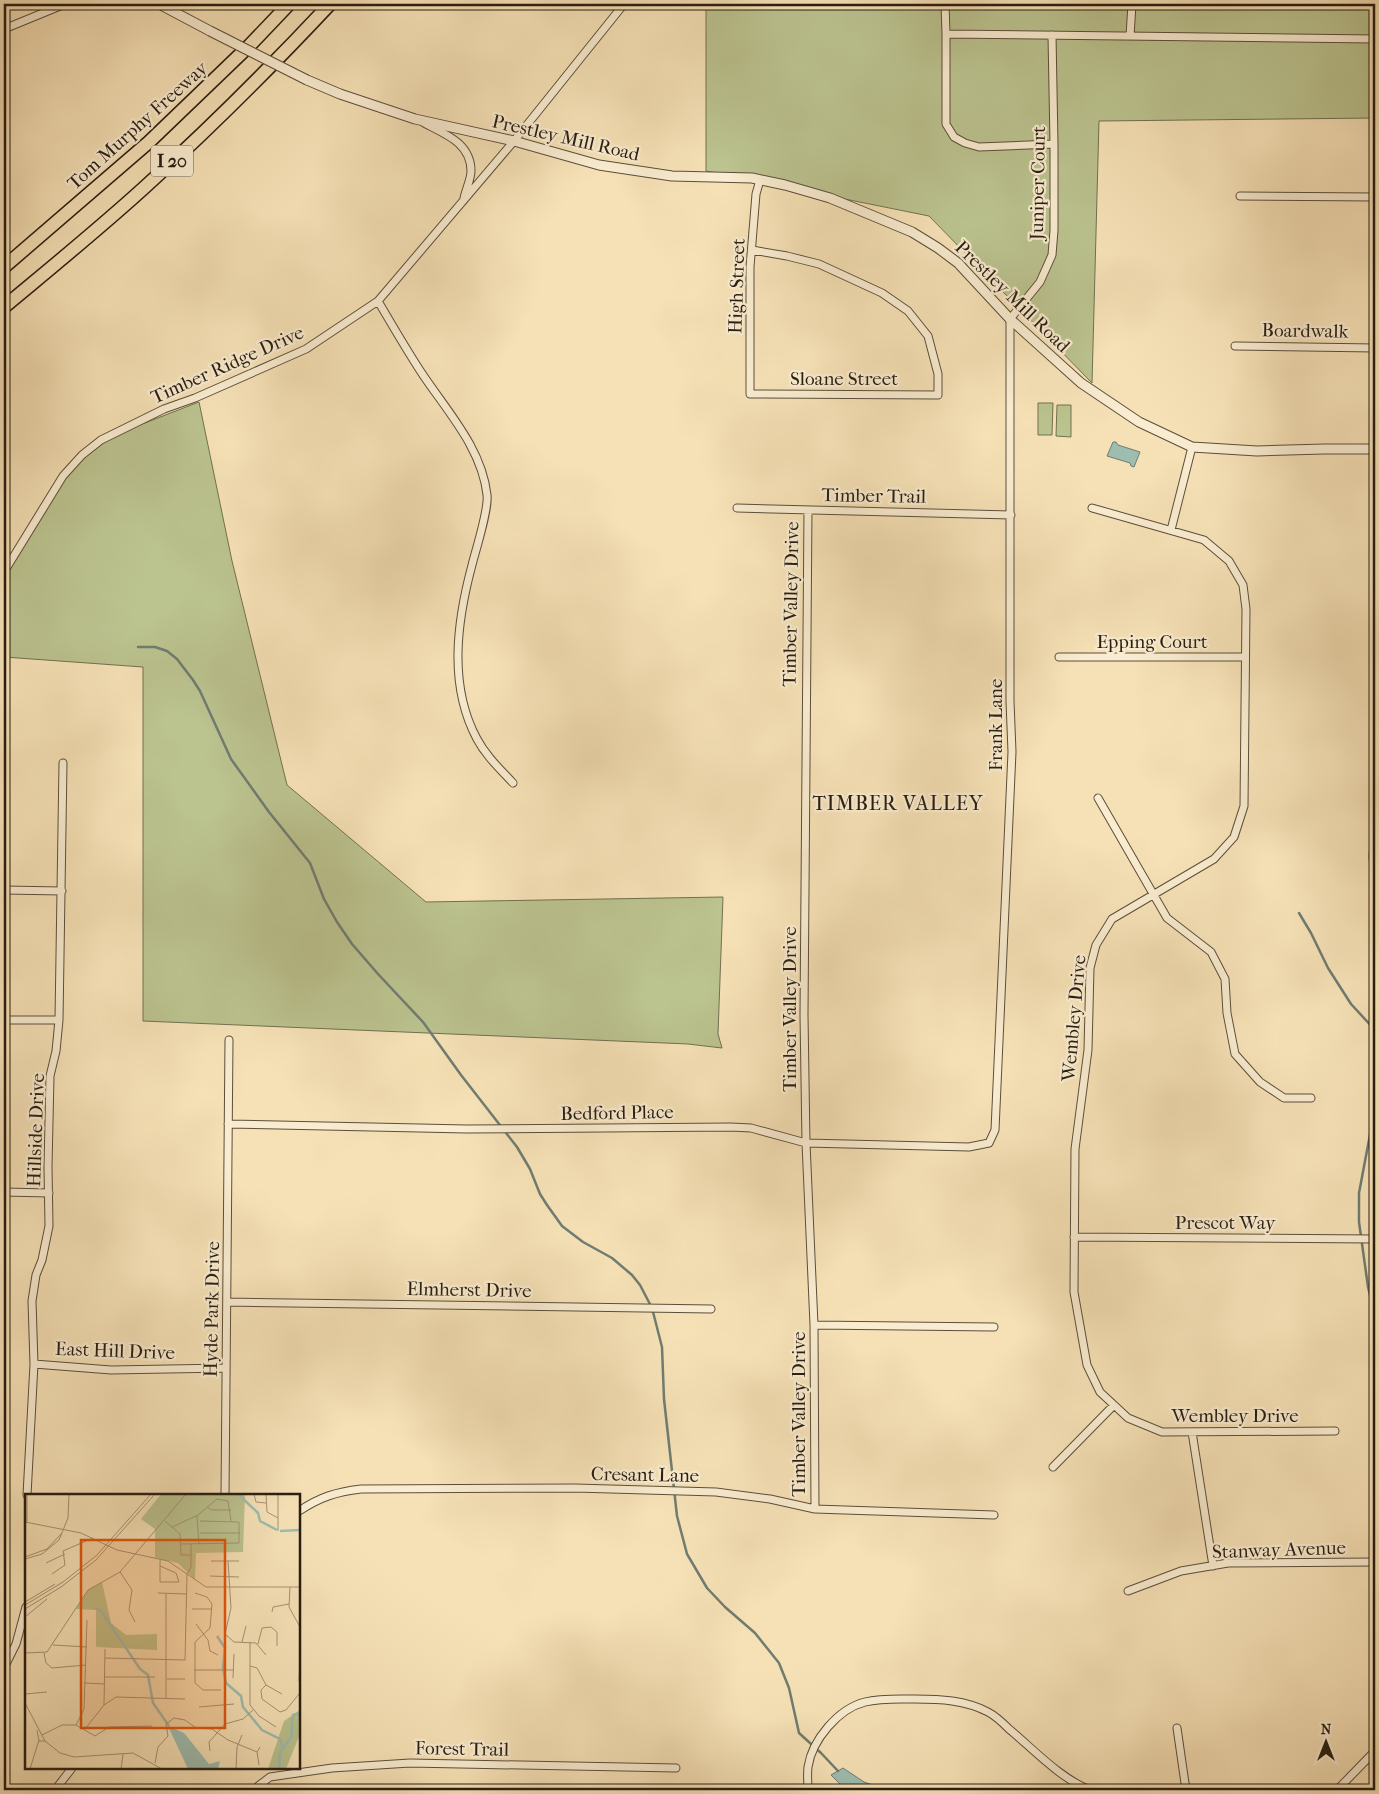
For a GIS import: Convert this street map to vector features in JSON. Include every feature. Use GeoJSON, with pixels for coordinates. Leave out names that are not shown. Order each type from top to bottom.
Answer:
{"type":"FeatureCollection","features":[{"type":"Feature","properties":{"kind":"highway","name":"Tom Murphy Freeway"},"geometry":{"type":"LineString","coordinates":[[5,266],[156,136],[250,45],[289,4]]}},
{"type":"Feature","properties":{"kind":"highway","name":"I 20"},"geometry":{"type":"LineString","coordinates":[[4,307],[71,252],[146,186],[219,117],[330,4]]}},
{"type":"Feature","properties":{"kind":"street"},"geometry":{"type":"LineString","coordinates":[[4,29],[65,4]]}},
{"type":"Feature","properties":{"kind":"street","name":"Prestley Mill Road"},"geometry":{"type":"LineString","coordinates":[[159,4],[307,80],[340,94],[415,119],[514,141],[599,165],[672,176],[760,180],[830,198],[912,232],[958,263],[1010,319],[1082,383],[1139,422],[1192,447],[1257,451],[1324,448],[1375,449]]}},
{"type":"Feature","properties":{"kind":"street","name":"Timber Ridge Drive"},"geometry":{"type":"LineString","coordinates":[[4,572],[63,476],[82,455],[101,440],[164,409],[195,398],[306,349],[378,301],[514,141],[624,4]]}},
{"type":"Feature","properties":{"kind":"street"},"geometry":{"type":"LineString","coordinates":[[945,4],[946,124],[954,136],[965,143],[978,147],[1054,144]]}},
{"type":"Feature","properties":{"kind":"street"},"geometry":{"type":"LineString","coordinates":[[1130,36],[1132,4]]}},
{"type":"Feature","properties":{"kind":"street"},"geometry":{"type":"LineString","coordinates":[[946,34],[1375,39]]}},
{"type":"Feature","properties":{"kind":"street","name":"Juniper Court"},"geometry":{"type":"LineString","coordinates":[[1010,319],[1040,282],[1052,255],[1054,230],[1054,144],[1052,35]]}},
{"type":"Feature","properties":{"kind":"street","name":"Prestley Mill Road"},"geometry":{"type":"LineString","coordinates":[[415,119],[456,140],[469,157],[471,172],[463,200]]}},
{"type":"Feature","properties":{"kind":"street","name":"High Street"},"geometry":{"type":"LineString","coordinates":[[750,394],[750,267],[756,194],[760,180]]}},
{"type":"Feature","properties":{"kind":"street"},"geometry":{"type":"LineString","coordinates":[[1240,196],[1375,197]]}},
{"type":"Feature","properties":{"kind":"street","name":"Sloane Street"},"geometry":{"type":"LineString","coordinates":[[750,394],[938,395],[938,374],[928,336],[908,311],[882,294],[819,264],[752,250]]}},
{"type":"Feature","properties":{"kind":"street"},"geometry":{"type":"LineString","coordinates":[[378,301],[421,371],[473,448],[483,474],[488,497],[462,608],[458,640],[458,664],[468,718],[478,740],[494,763],[513,783]]}},
{"type":"Feature","properties":{"kind":"street","name":"Frank Lane"},"geometry":{"type":"LineString","coordinates":[[995,1130],[1012,752],[1010,701],[1010,319]]}},
{"type":"Feature","properties":{"kind":"street","name":"Boardwalk"},"geometry":{"type":"LineString","coordinates":[[1235,346],[1375,348]]}},
{"type":"Feature","properties":{"kind":"street"},"geometry":{"type":"LineString","coordinates":[[1171,530],[1192,447]]}},
{"type":"Feature","properties":{"kind":"street","name":"Timber Trail"},"geometry":{"type":"LineString","coordinates":[[737,508],[1011,515]]}},
{"type":"Feature","properties":{"kind":"street","name":"Wembley Drive"},"geometry":{"type":"LineString","coordinates":[[1092,508],[1204,540],[1229,561],[1243,585],[1246,609],[1244,806],[1234,838],[1214,859],[1112,919],[1096,945],[1090,968],[1088,1050],[1075,1149],[1074,1237],[1074,1292],[1087,1365],[1100,1392],[1128,1418],[1162,1432],[1335,1431]]}},
{"type":"Feature","properties":{"kind":"street","name":"Timber Valley Drive"},"geometry":{"type":"LineString","coordinates":[[808,510],[804,1015],[806,1143],[814,1325],[815,1508]]}},
{"type":"Feature","properties":{"kind":"street","name":"Epping Court"},"geometry":{"type":"LineString","coordinates":[[1059,657],[1245,656]]}},
{"type":"Feature","properties":{"kind":"street","name":"Hillside Drive"},"geometry":{"type":"LineString","coordinates":[[27,1494],[34,1364],[32,1301],[36,1275],[42,1260],[49,1226],[50,1076],[56,1050],[59,1020],[63,763]]}},
{"type":"Feature","properties":{"kind":"street"},"geometry":{"type":"LineString","coordinates":[[1098,798],[1152,895],[1167,918],[1211,952],[1225,979],[1227,1013],[1235,1054],[1260,1082],[1284,1098],[1311,1098]]}},
{"type":"Feature","properties":{"kind":"street"},"geometry":{"type":"LineString","coordinates":[[1375,835],[1373,856],[1375,885]]}},
{"type":"Feature","properties":{"kind":"street"},"geometry":{"type":"LineString","coordinates":[[4,890],[62,891]]}},
{"type":"Feature","properties":{"kind":"street"},"geometry":{"type":"LineString","coordinates":[[4,1020],[59,1020]]}},
{"type":"Feature","properties":{"kind":"street","name":"Hyde Park Drive"},"geometry":{"type":"LineString","coordinates":[[225,1494],[229,1040]]}},
{"type":"Feature","properties":{"kind":"street","name":"Bedford Place"},"geometry":{"type":"LineString","coordinates":[[228,1124],[466,1129],[731,1127],[751,1128],[806,1143],[969,1147],[990,1143],[995,1130]]}},
{"type":"Feature","properties":{"kind":"street"},"geometry":{"type":"LineString","coordinates":[[4,1192],[49,1193]]}},
{"type":"Feature","properties":{"kind":"street","name":"Prescot Way"},"geometry":{"type":"LineString","coordinates":[[1074,1237],[1375,1239]]}},
{"type":"Feature","properties":{"kind":"street","name":"Elmherst Drive"},"geometry":{"type":"LineString","coordinates":[[228,1302],[711,1310]]}},
{"type":"Feature","properties":{"kind":"street"},"geometry":{"type":"LineString","coordinates":[[814,1325],[994,1327]]}},
{"type":"Feature","properties":{"kind":"street","name":"East Hill Drive"},"geometry":{"type":"LineString","coordinates":[[34,1364],[112,1370],[226,1368]]}},
{"type":"Feature","properties":{"kind":"street"},"geometry":{"type":"LineString","coordinates":[[1053,1467],[1114,1405]]}},
{"type":"Feature","properties":{"kind":"street"},"geometry":{"type":"LineString","coordinates":[[1192,1432],[1213,1566]]}},
{"type":"Feature","properties":{"kind":"street","name":"Cresant Lane"},"geometry":{"type":"LineString","coordinates":[[300,1510],[314,1501],[337,1492],[361,1489],[575,1488],[716,1492],[770,1499],[815,1508],[994,1515]]}},
{"type":"Feature","properties":{"kind":"street","name":"Stanway Avenue"},"geometry":{"type":"LineString","coordinates":[[1128,1591],[1181,1571],[1228,1563],[1375,1562]]}},
{"type":"Feature","properties":{"kind":"street"},"geometry":{"type":"LineString","coordinates":[[4,1668],[16,1644],[25,1611]]}},
{"type":"Feature","properties":{"kind":"street"},"geometry":{"type":"LineString","coordinates":[[808,1790],[808,1768],[814,1750],[827,1728],[852,1706],[885,1699],[950,1700],[972,1705],[990,1713],[1063,1774],[1090,1790]]}},
{"type":"Feature","properties":{"kind":"street"},"geometry":{"type":"LineString","coordinates":[[1177,1728],[1185,1790],[1214,1790]]}},
{"type":"Feature","properties":{"kind":"street"},"geometry":{"type":"LineString","coordinates":[[1337,1790],[1375,1751]]}},
{"type":"Feature","properties":{"kind":"street","name":"Forest Trail"},"geometry":{"type":"LineString","coordinates":[[253,1790],[270,1777],[332,1768],[410,1763],[676,1768]]}},
{"type":"Feature","properties":{"kind":"street"},"geometry":{"type":"LineString","coordinates":[[54,1790],[71,1769]]}},
{"type":"Feature","properties":{"kind":"street"},"geometry":{"type":"LineString","coordinates":[[4,1787],[12,1790]]}},
{"type":"Feature","properties":{"kind":"green space"},"geometry":{"type":"Polygon","coordinates":[[[706,4],[1375,4],[1375,118],[1099,121],[1092,383],[929,216],[706,171],[706,4]]]}},
{"type":"Feature","properties":{"kind":"green space"},"geometry":{"type":"Polygon","coordinates":[[[199,402],[232,561],[287,785],[426,902],[723,897],[718,1034],[722,1048],[688,1044],[143,1021],[143,667],[4,657],[4,572],[63,476],[101,440],[199,402]]]}},
{"type":"Feature","properties":{"kind":"green space"},"geometry":{"type":"Polygon","coordinates":[[[1038,403],[1053,403],[1052,435],[1038,435],[1038,403]]]}},
{"type":"Feature","properties":{"kind":"green space"},"geometry":{"type":"Polygon","coordinates":[[[1057,405],[1071,405],[1071,437],[1056,436],[1057,405]]]}},
{"type":"Feature","properties":{"kind":"shaded area"},"geometry":{"type":"Polygon","coordinates":[[[1113,442],[1140,452],[1134,467],[1130,463],[1107,456],[1113,442]]]}},
{"type":"Feature","properties":{"kind":"shaded area"},"geometry":{"type":"Polygon","coordinates":[[[843,1768],[864,1782],[888,1790],[846,1790],[831,1775],[843,1768]]]}},
{"type":"Feature","properties":{"kind":"waterway"},"geometry":{"type":"LineString","coordinates":[[138,647],[155,647],[167,651],[177,659],[193,680],[200,691],[231,759],[269,812],[310,863],[324,899],[337,922],[352,944],[423,1022],[517,1147],[530,1169],[540,1194],[562,1226],[583,1242],[612,1258],[632,1275],[640,1285],[652,1308],[662,1347],[664,1399],[677,1516],[687,1554],[707,1588],[725,1607],[755,1633],[779,1663],[789,1688],[799,1733],[838,1771]]}},
{"type":"Feature","properties":{"kind":"waterway"},"geometry":{"type":"LineString","coordinates":[[1299,913],[1328,968],[1351,1004],[1375,1030]]}},
{"type":"Feature","properties":{"kind":"waterway"},"geometry":{"type":"LineString","coordinates":[[1375,1074],[1375,1096]]}},
{"type":"Feature","properties":{"kind":"waterway"},"geometry":{"type":"LineString","coordinates":[[1375,1108],[1359,1193],[1359,1222],[1368,1287],[1375,1315]]}},
{"type":"Feature","properties":{"kind":"district","name":"TIMBER VALLEY"},"geometry":{"type":"Point","coordinates":[898,803]}}]}
